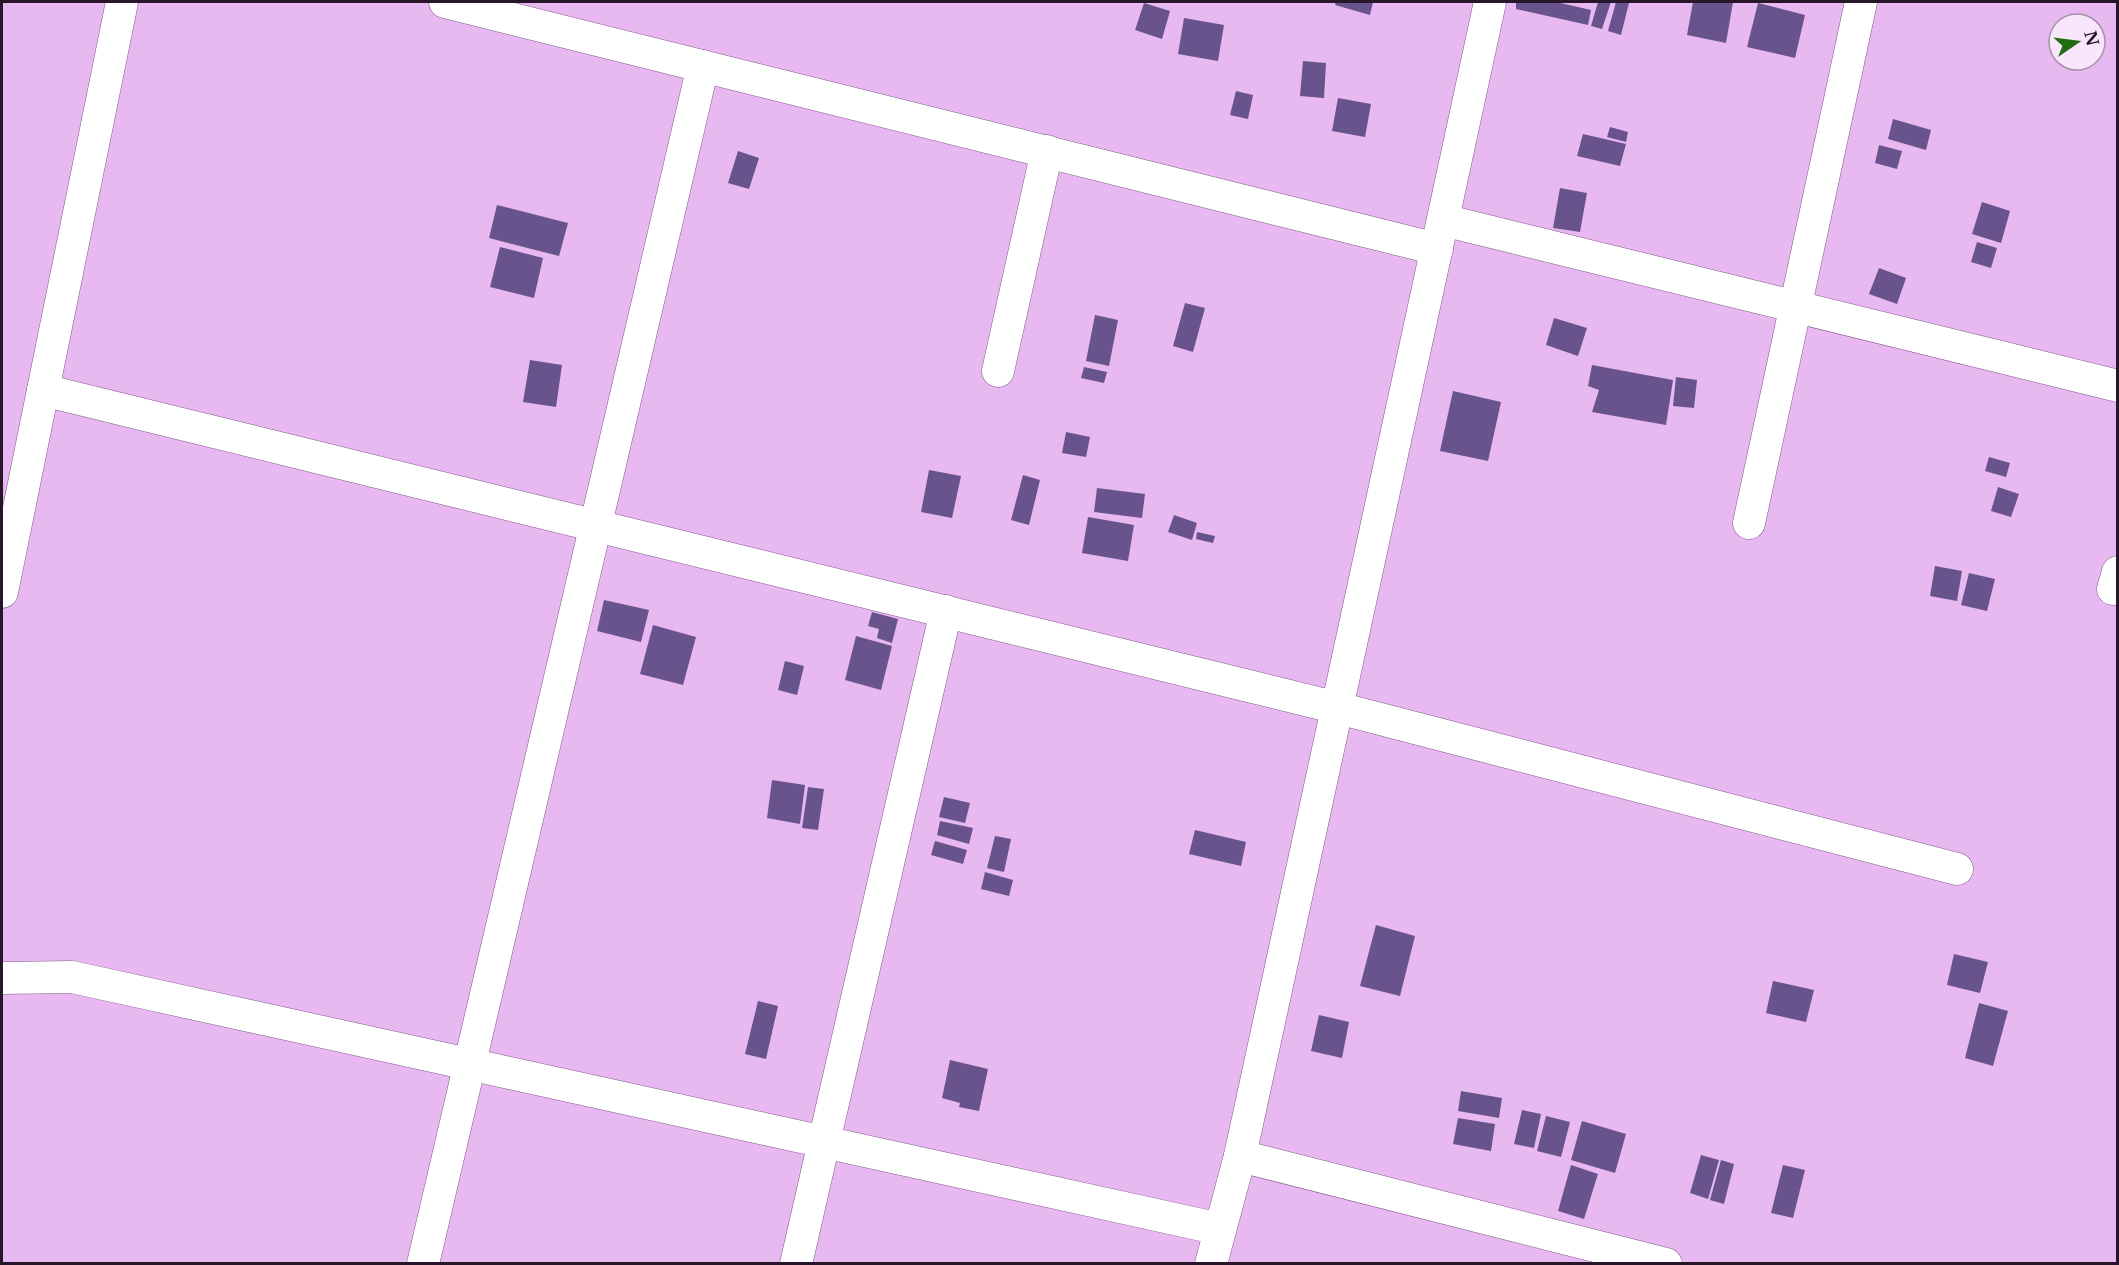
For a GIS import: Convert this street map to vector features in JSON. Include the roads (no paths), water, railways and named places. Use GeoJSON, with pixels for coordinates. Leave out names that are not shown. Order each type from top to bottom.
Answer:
{"type":"FeatureCollection","features":[{"type":"Feature","properties":{"kind":"street"},"geometry":{"type":"LineString","coordinates":[[2,592],[122,2]]}},
{"type":"Feature","properties":{"kind":"street"},"geometry":{"type":"LineString","coordinates":[[445,2],[1047,151],[1796,307],[2118,386]]}},
{"type":"Feature","properties":{"kind":"street"},"geometry":{"type":"LineString","coordinates":[[1211,1263],[1240,1156],[1490,2]]}},
{"type":"Feature","properties":{"kind":"street"},"geometry":{"type":"LineString","coordinates":[[1749,523],[1861,2]]}},
{"type":"Feature","properties":{"kind":"street"},"geometry":{"type":"LineString","coordinates":[[423,1263],[703,66]]}},
{"type":"Feature","properties":{"kind":"street"},"geometry":{"type":"LineString","coordinates":[[998,371],[1047,151]]}},
{"type":"Feature","properties":{"kind":"street"},"geometry":{"type":"LineString","coordinates":[[43,390],[1338,708],[1958,869]]}},
{"type":"Feature","properties":{"kind":"street"},"geometry":{"type":"LineString","coordinates":[[796,1263],[946,611]]}},
{"type":"Feature","properties":{"kind":"street"},"geometry":{"type":"LineString","coordinates":[[2,978],[72,978],[1221,1229]]}},
{"type":"Feature","properties":{"kind":"street"},"geometry":{"type":"LineString","coordinates":[[1240,1156],[1666,1263]]}}]}
